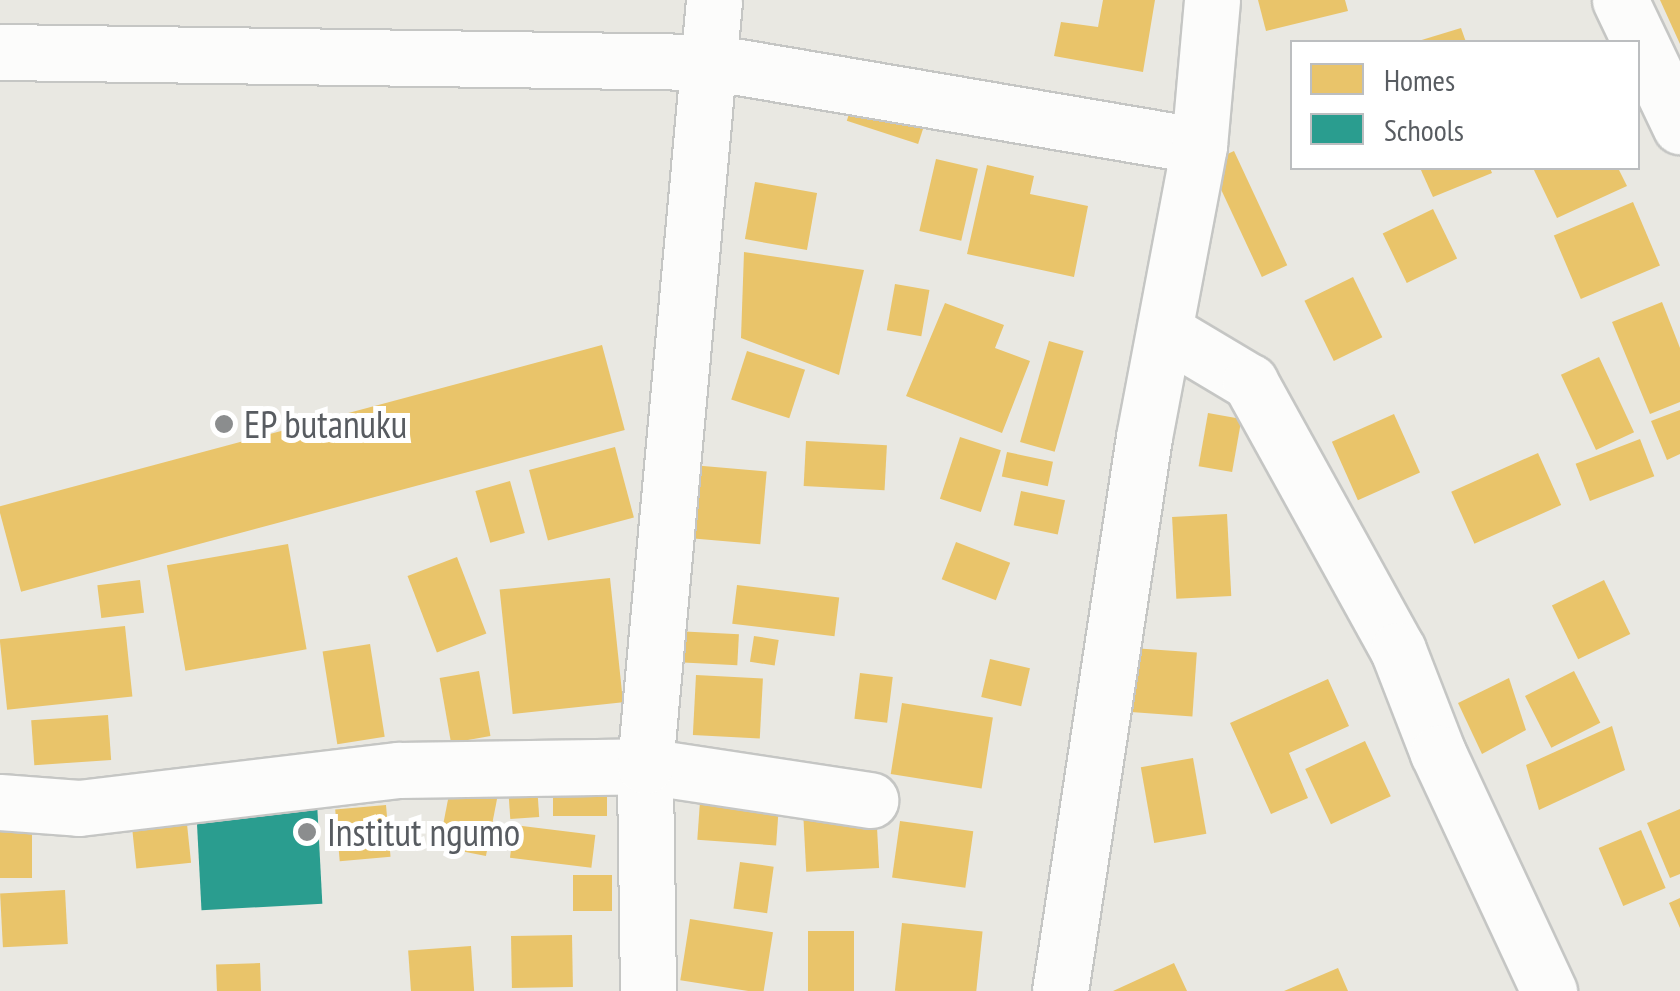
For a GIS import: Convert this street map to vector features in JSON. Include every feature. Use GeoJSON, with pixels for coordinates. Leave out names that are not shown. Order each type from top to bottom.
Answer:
{"type":"FeatureCollection","features":[{"type":"Feature","properties":{"kind":"street"},"geometry":{"type":"LineString","coordinates":[[648,991],[646,766],[714,0]]}},
{"type":"Feature","properties":{"kind":"street"},"geometry":{"type":"LineString","coordinates":[[1060,991],[1144,437],[1198,146],[1212,0]]}},
{"type":"Feature","properties":{"kind":"street"},"geometry":{"type":"LineString","coordinates":[[1620,0],[1639,40]]}},
{"type":"Feature","properties":{"kind":"street"},"geometry":{"type":"LineString","coordinates":[[1640,42],[1680,126]]}},
{"type":"Feature","properties":{"kind":"street"},"geometry":{"type":"LineString","coordinates":[[0,52],[710,62],[1198,146]]}},
{"type":"Feature","properties":{"kind":"street"},"geometry":{"type":"LineString","coordinates":[[1166,332],[1250,382],[1398,650],[1438,754],[1548,991]]}},
{"type":"Feature","properties":{"kind":"street"},"geometry":{"type":"LineString","coordinates":[[0,802],[79,808],[399,770],[646,766],[870,800]]}},
{"type":"Feature","properties":{"kind":"building: Homes"},"geometry":{"type":"Polygon","coordinates":[[[1103,0],[1155,0],[1143,72],[1054,56],[1061,22],[1098,27],[1103,0]]]}},
{"type":"Feature","properties":{"kind":"building: Homes"},"geometry":{"type":"Polygon","coordinates":[[[1258,0],[1345,0],[1348,11],[1266,31],[1258,0]]]}},
{"type":"Feature","properties":{"kind":"building: Homes"},"geometry":{"type":"Polygon","coordinates":[[[1660,0],[1680,0],[1680,44],[1660,0]]]}},
{"type":"Feature","properties":{"kind":"building: Homes"},"geometry":{"type":"Polygon","coordinates":[[[1461,28],[1465,40],[1422,40],[1461,28]]]}},
{"type":"Feature","properties":{"kind":"building: Homes"},"geometry":{"type":"Polygon","coordinates":[[[861,77],[932,100],[918,144],[847,121],[861,77]]]}},
{"type":"Feature","properties":{"kind":"building: Homes"},"geometry":{"type":"Polygon","coordinates":[[[1234,151],[1287,265],[1262,277],[1209,163],[1234,151]]]}},
{"type":"Feature","properties":{"kind":"building: Homes"},"geometry":{"type":"Polygon","coordinates":[[[936,159],[978,169],[961,241],[919,231],[936,159]]]}},
{"type":"Feature","properties":{"kind":"building: Homes"},"geometry":{"type":"Polygon","coordinates":[[[987,165],[1034,176],[1030,194],[1088,206],[1074,277],[967,254],[987,165]]]}},
{"type":"Feature","properties":{"kind":"building: Homes"},"geometry":{"type":"Polygon","coordinates":[[[1421,170],[1491,170],[1492,173],[1433,197],[1421,170]]]}},
{"type":"Feature","properties":{"kind":"building: Homes"},"geometry":{"type":"Polygon","coordinates":[[[1534,170],[1619,170],[1627,186],[1557,218],[1534,170]]]}},
{"type":"Feature","properties":{"kind":"building: Homes"},"geometry":{"type":"Polygon","coordinates":[[[755,182],[817,193],[807,250],[745,239],[755,182]]]}},
{"type":"Feature","properties":{"kind":"building: Homes"},"geometry":{"type":"Polygon","coordinates":[[[1633,202],[1660,266],[1581,299],[1554,236],[1633,202]]]}},
{"type":"Feature","properties":{"kind":"building: Homes"},"geometry":{"type":"Polygon","coordinates":[[[1433,209],[1457,258],[1407,283],[1383,234],[1433,209]]]}},
{"type":"Feature","properties":{"kind":"building: Homes"},"geometry":{"type":"Polygon","coordinates":[[[744,252],[864,270],[839,375],[741,338],[744,252]]]}},
{"type":"Feature","properties":{"kind":"building: Homes"},"geometry":{"type":"Polygon","coordinates":[[[1353,277],[1382,337],[1334,361],[1304,301],[1353,277]]]}},
{"type":"Feature","properties":{"kind":"building: Homes"},"geometry":{"type":"Polygon","coordinates":[[[895,284],[929,290],[921,336],[887,330],[895,284]]]}},
{"type":"Feature","properties":{"kind":"building: Homes"},"geometry":{"type":"Polygon","coordinates":[[[1662,302],[1680,348],[1680,402],[1650,414],[1612,322],[1662,302]]]}},
{"type":"Feature","properties":{"kind":"building: Homes"},"geometry":{"type":"Polygon","coordinates":[[[945,303],[1004,325],[995,348],[1030,361],[1002,433],[906,396],[945,303]]]}},
{"type":"Feature","properties":{"kind":"building: Homes"},"geometry":{"type":"Polygon","coordinates":[[[1049,341],[1084,351],[1055,452],[1020,442],[1049,341]]]}},
{"type":"Feature","properties":{"kind":"building: Homes"},"geometry":{"type":"Polygon","coordinates":[[[602,345],[625,430],[21,592],[0,506],[602,345]]]}},
{"type":"Feature","properties":{"kind":"building: Homes"},"geometry":{"type":"Polygon","coordinates":[[[747,351],[805,370],[789,418],[731,400],[747,351]]]}},
{"type":"Feature","properties":{"kind":"building: Homes"},"geometry":{"type":"Polygon","coordinates":[[[1599,357],[1634,432],[1596,450],[1561,375],[1599,357]]]}},
{"type":"Feature","properties":{"kind":"building: Homes"},"geometry":{"type":"Polygon","coordinates":[[[1680,410],[1680,454],[1667,460],[1651,421],[1680,410]]]}},
{"type":"Feature","properties":{"kind":"building: Homes"},"geometry":{"type":"Polygon","coordinates":[[[1208,413],[1241,419],[1232,472],[1199,466],[1208,413]]]}},
{"type":"Feature","properties":{"kind":"building: Homes"},"geometry":{"type":"Polygon","coordinates":[[[1394,414],[1420,472],[1358,500],[1332,442],[1394,414]]]}},
{"type":"Feature","properties":{"kind":"building: Homes"},"geometry":{"type":"Polygon","coordinates":[[[960,437],[1001,450],[981,512],[940,499],[960,437]]]}},
{"type":"Feature","properties":{"kind":"building: Homes"},"geometry":{"type":"Polygon","coordinates":[[[1640,439],[1654,476],[1590,501],[1576,464],[1640,439]]]}},
{"type":"Feature","properties":{"kind":"building: Homes"},"geometry":{"type":"Polygon","coordinates":[[[806,441],[887,445],[885,490],[804,486],[806,441]]]}},
{"type":"Feature","properties":{"kind":"building: Homes"},"geometry":{"type":"Polygon","coordinates":[[[615,447],[634,518],[548,541],[529,470],[615,447]]]}},
{"type":"Feature","properties":{"kind":"building: Homes"},"geometry":{"type":"Polygon","coordinates":[[[1007,452],[1053,462],[1048,486],[1002,476],[1007,452]]]}},
{"type":"Feature","properties":{"kind":"building: Homes"},"geometry":{"type":"Polygon","coordinates":[[[1538,453],[1561,505],[1474,544],[1451,492],[1538,453]]]}},
{"type":"Feature","properties":{"kind":"building: Homes"},"geometry":{"type":"Polygon","coordinates":[[[680,464],[767,472],[760,544],[674,537],[680,464]]]}},
{"type":"Feature","properties":{"kind":"building: Homes"},"geometry":{"type":"Polygon","coordinates":[[[510,481],[525,533],[490,543],[475,491],[510,481]]]}},
{"type":"Feature","properties":{"kind":"building: Homes"},"geometry":{"type":"Polygon","coordinates":[[[1021,491],[1065,500],[1058,535],[1014,525],[1021,491]]]}},
{"type":"Feature","properties":{"kind":"building: Homes"},"geometry":{"type":"Polygon","coordinates":[[[1227,514],[1231,596],[1176,599],[1172,517],[1227,514]]]}},
{"type":"Feature","properties":{"kind":"building: Homes"},"geometry":{"type":"Polygon","coordinates":[[[956,542],[1010,563],[996,600],[942,579],[956,542]]]}},
{"type":"Feature","properties":{"kind":"building: Homes"},"geometry":{"type":"Polygon","coordinates":[[[288,544],[307,649],[185,671],[167,565],[288,544]]]}},
{"type":"Feature","properties":{"kind":"building: Homes"},"geometry":{"type":"Polygon","coordinates":[[[457,557],[486,634],[437,653],[408,576],[457,557]]]}},
{"type":"Feature","properties":{"kind":"building: Homes"},"geometry":{"type":"Polygon","coordinates":[[[610,578],[623,702],[513,714],[500,590],[610,578]]]}},
{"type":"Feature","properties":{"kind":"building: Homes"},"geometry":{"type":"Polygon","coordinates":[[[140,580],[144,613],[101,618],[97,585],[140,580]]]}},
{"type":"Feature","properties":{"kind":"building: Homes"},"geometry":{"type":"Polygon","coordinates":[[[1604,580],[1630,634],[1578,659],[1552,605],[1604,580]]]}},
{"type":"Feature","properties":{"kind":"building: Homes"},"geometry":{"type":"Polygon","coordinates":[[[737,585],[839,598],[834,636],[732,624],[737,585]]]}},
{"type":"Feature","properties":{"kind":"building: Homes"},"geometry":{"type":"Polygon","coordinates":[[[125,626],[132,697],[7,710],[0,639],[125,626]]]}},
{"type":"Feature","properties":{"kind":"building: Homes"},"geometry":{"type":"Polygon","coordinates":[[[675,631],[739,634],[737,665],[673,662],[675,631]]]}},
{"type":"Feature","properties":{"kind":"building: Homes"},"geometry":{"type":"Polygon","coordinates":[[[754,636],[779,640],[775,666],[750,662],[754,636]]]}},
{"type":"Feature","properties":{"kind":"building: Homes"},"geometry":{"type":"Polygon","coordinates":[[[370,644],[385,737],[337,744],[323,652],[370,644]]]}},
{"type":"Feature","properties":{"kind":"building: Homes"},"geometry":{"type":"Polygon","coordinates":[[[1132,648],[1197,653],[1192,716],[1128,712],[1132,648]]]}},
{"type":"Feature","properties":{"kind":"building: Homes"},"geometry":{"type":"Polygon","coordinates":[[[990,659],[1030,668],[1021,706],[981,697],[990,659]]]}},
{"type":"Feature","properties":{"kind":"building: Homes"},"geometry":{"type":"Polygon","coordinates":[[[479,671],[490,736],[451,743],[440,678],[479,671]]]}},
{"type":"Feature","properties":{"kind":"building: Homes"},"geometry":{"type":"Polygon","coordinates":[[[1574,671],[1600,723],[1551,748],[1525,696],[1574,671]]]}},
{"type":"Feature","properties":{"kind":"building: Homes"},"geometry":{"type":"Polygon","coordinates":[[[860,673],[893,677],[887,723],[854,719],[860,673]]]}},
{"type":"Feature","properties":{"kind":"building: Homes"},"geometry":{"type":"Polygon","coordinates":[[[696,675],[763,679],[760,738],[693,735],[696,675]]]}},
{"type":"Feature","properties":{"kind":"building: Homes"},"geometry":{"type":"Polygon","coordinates":[[[1509,678],[1526,730],[1482,754],[1458,703],[1509,678]]]}},
{"type":"Feature","properties":{"kind":"building: Homes"},"geometry":{"type":"Polygon","coordinates":[[[1328,679],[1349,726],[1289,753],[1308,798],[1271,814],[1230,723],[1328,679]]]}},
{"type":"Feature","properties":{"kind":"building: Homes"},"geometry":{"type":"Polygon","coordinates":[[[902,703],[993,717],[982,789],[891,774],[902,703]]]}},
{"type":"Feature","properties":{"kind":"building: Homes"},"geometry":{"type":"Polygon","coordinates":[[[108,715],[111,760],[34,765],[31,720],[108,715]]]}},
{"type":"Feature","properties":{"kind":"building: Homes"},"geometry":{"type":"Polygon","coordinates":[[[1612,726],[1625,770],[1539,810],[1526,765],[1612,726]]]}},
{"type":"Feature","properties":{"kind":"building: Homes"},"geometry":{"type":"Polygon","coordinates":[[[1365,741],[1391,796],[1331,824],[1305,769],[1365,741]]]}},
{"type":"Feature","properties":{"kind":"building: Homes"},"geometry":{"type":"Polygon","coordinates":[[[1193,758],[1206,834],[1154,843],[1141,767],[1193,758]]]}},
{"type":"Feature","properties":{"kind":"building: Homes"},"geometry":{"type":"Polygon","coordinates":[[[452,779],[499,788],[486,856],[439,847],[452,779]]]}},
{"type":"Feature","properties":{"kind":"building: Homes"},"geometry":{"type":"Polygon","coordinates":[[[553,783],[607,783],[607,816],[553,816],[553,783]]]}},
{"type":"Feature","properties":{"kind":"building: Homes"},"geometry":{"type":"Polygon","coordinates":[[[537,785],[539,817],[510,819],[508,787],[537,785]]]}},
{"type":"Feature","properties":{"kind":"building: Homes"},"geometry":{"type":"Polygon","coordinates":[[[701,787],[780,793],[776,845],[697,840],[701,787]]]}},
{"type":"Feature","properties":{"kind":"building: Homes"},"geometry":{"type":"Polygon","coordinates":[[[185,805],[191,863],[136,868],[130,811],[185,805]]]}},
{"type":"Feature","properties":{"kind":"building: Homes"},"geometry":{"type":"Polygon","coordinates":[[[386,805],[391,857],[340,861],[335,809],[386,805]]]}},
{"type":"Feature","properties":{"kind":"building: Homes"},"geometry":{"type":"Polygon","coordinates":[[[876,808],[879,868],[806,872],[803,812],[876,808]]]}},
{"type":"Feature","properties":{"kind":"building: Homes"},"geometry":{"type":"Polygon","coordinates":[[[1680,809],[1680,874],[1670,878],[1647,823],[1680,809]]]}},
{"type":"Feature","properties":{"kind":"building: Homes"},"geometry":{"type":"Polygon","coordinates":[[[0,812],[32,812],[32,878],[0,878],[0,812]]]}},
{"type":"Feature","properties":{"kind":"building: Homes"},"geometry":{"type":"Polygon","coordinates":[[[900,821],[973,831],[965,888],[892,877],[900,821]]]}},
{"type":"Feature","properties":{"kind":"building: Homes"},"geometry":{"type":"Polygon","coordinates":[[[514,825],[595,835],[591,868],[510,858],[514,825]]]}},
{"type":"Feature","properties":{"kind":"building: Homes"},"geometry":{"type":"Polygon","coordinates":[[[1641,830],[1666,888],[1623,906],[1599,848],[1641,830]]]}},
{"type":"Feature","properties":{"kind":"building: Homes"},"geometry":{"type":"Polygon","coordinates":[[[740,862],[774,867],[767,913],[733,909],[740,862]]]}},
{"type":"Feature","properties":{"kind":"building: Homes"},"geometry":{"type":"Polygon","coordinates":[[[573,875],[612,875],[612,911],[573,911],[573,875]]]}},
{"type":"Feature","properties":{"kind":"building: Homes"},"geometry":{"type":"Polygon","coordinates":[[[65,890],[68,944],[3,947],[0,893],[65,890]]]}},
{"type":"Feature","properties":{"kind":"building: Homes"},"geometry":{"type":"Polygon","coordinates":[[[1680,898],[1680,928],[1669,903],[1680,898]]]}},
{"type":"Feature","properties":{"kind":"building: Homes"},"geometry":{"type":"Polygon","coordinates":[[[690,919],[773,932],[764,991],[680,980],[690,919]]]}},
{"type":"Feature","properties":{"kind":"building: Homes"},"geometry":{"type":"Polygon","coordinates":[[[902,923],[983,931],[976,991],[895,991],[902,923]]]}},
{"type":"Feature","properties":{"kind":"building: Homes"},"geometry":{"type":"Polygon","coordinates":[[[808,931],[854,931],[854,991],[808,991],[808,931]]]}},
{"type":"Feature","properties":{"kind":"building: Homes"},"geometry":{"type":"Polygon","coordinates":[[[572,935],[573,987],[512,988],[511,936],[572,935]]]}},
{"type":"Feature","properties":{"kind":"building: Homes"},"geometry":{"type":"Polygon","coordinates":[[[471,946],[474,991],[411,991],[408,950],[471,946]]]}},
{"type":"Feature","properties":{"kind":"building: Homes"},"geometry":{"type":"Polygon","coordinates":[[[260,963],[261,991],[217,991],[216,965],[260,963]]]}},
{"type":"Feature","properties":{"kind":"building: Homes"},"geometry":{"type":"Polygon","coordinates":[[[1174,963],[1187,991],[1113,991],[1174,963]]]}},
{"type":"Feature","properties":{"kind":"building: Homes"},"geometry":{"type":"Polygon","coordinates":[[[1338,968],[1348,991],[1284,991],[1338,968]]]}},
{"type":"Feature","properties":{"kind":"building: Schools"},"geometry":{"type":"Polygon","coordinates":[[[317,802],[322,904],[202,910],[196,808],[317,802]]]}},
{"type":"Feature","properties":{"kind":"place","name":"EP butanuku"},"geometry":{"type":"Point","coordinates":[224,424]}},
{"type":"Feature","properties":{"kind":"place","name":"Institut ngumo"},"geometry":{"type":"Point","coordinates":[307,832]}}]}
